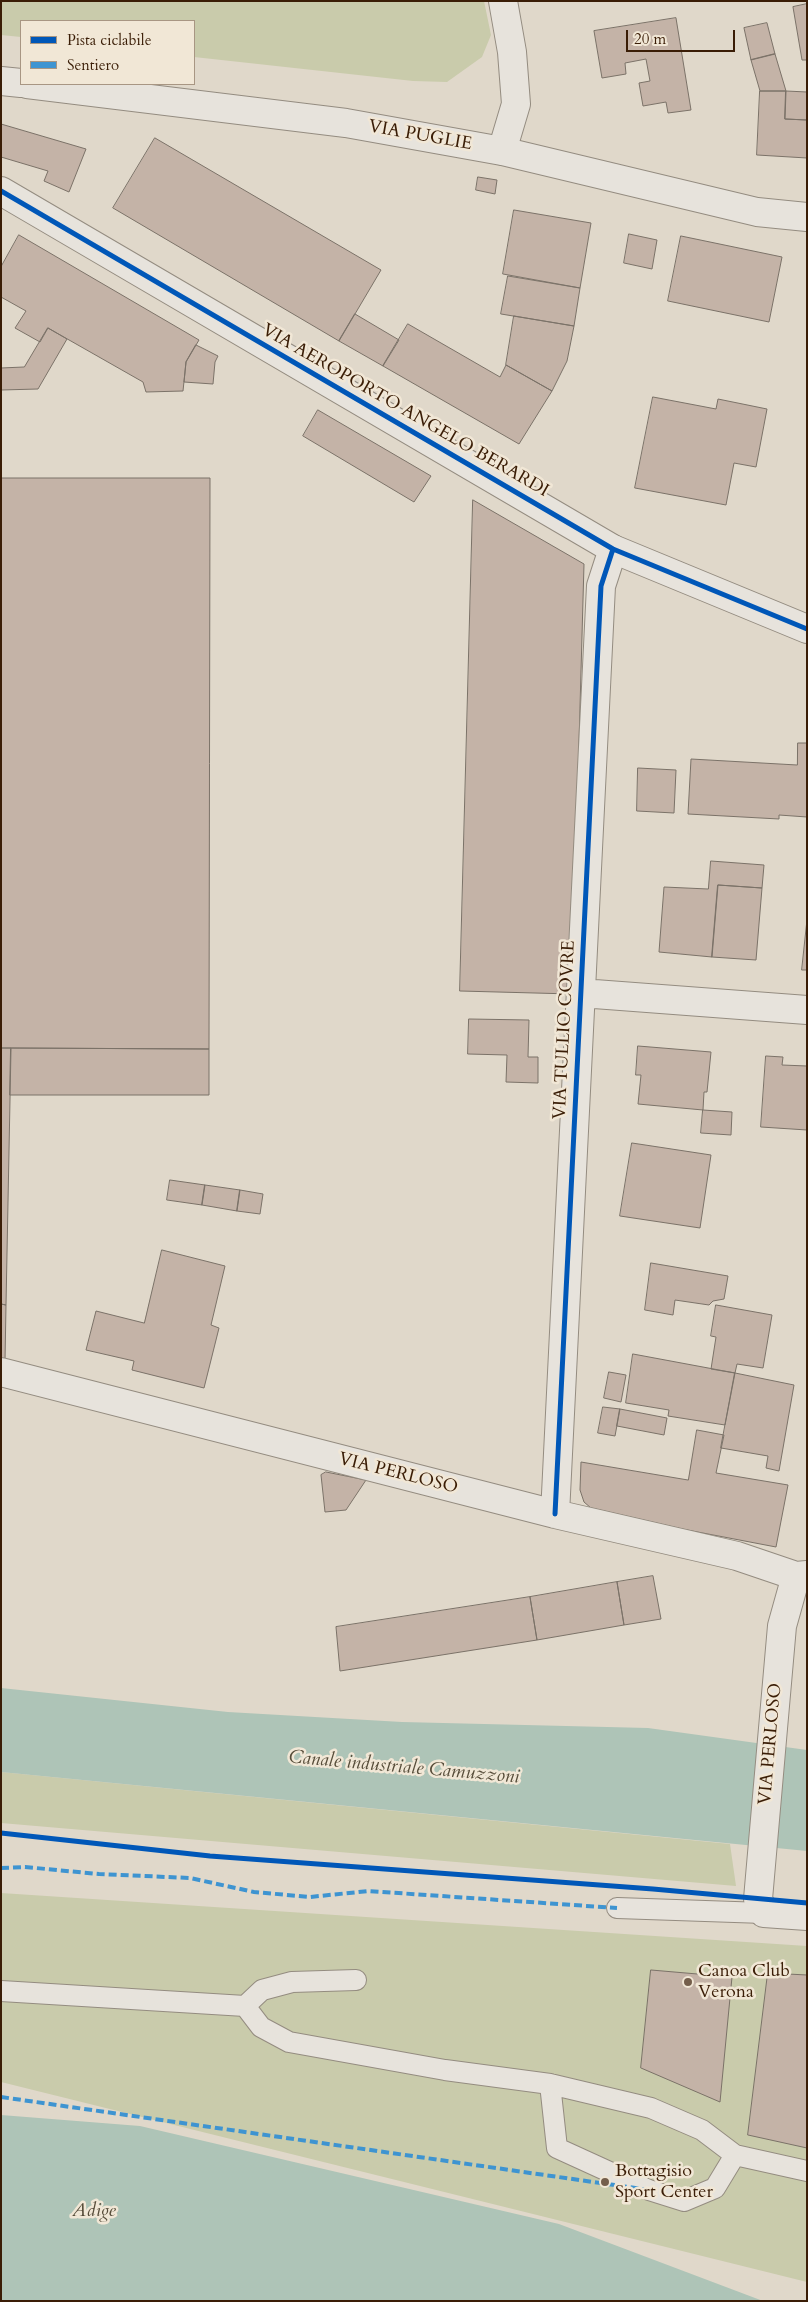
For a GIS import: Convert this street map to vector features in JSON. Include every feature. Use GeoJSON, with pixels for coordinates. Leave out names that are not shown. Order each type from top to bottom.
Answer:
{"type":"FeatureCollection","features":[{"type":"Feature","properties":{"kind":"street"},"geometry":{"type":"LineString","coordinates":[[502,151],[516,104],[512,52],[503,1]]}},
{"type":"Feature","properties":{"kind":"street"},"geometry":{"type":"LineString","coordinates":[[1,81],[20,83]]}},
{"type":"Feature","properties":{"kind":"street","name":"VIA PUGLIE"},"geometry":{"type":"LineString","coordinates":[[35,85],[346,123],[502,151],[756,212],[807,218]]}},
{"type":"Feature","properties":{"kind":"street","name":"VIA AEROPORTO ANGELO BERARDI"},"geometry":{"type":"LineString","coordinates":[[1,191],[613,549],[807,629]]}},
{"type":"Feature","properties":{"kind":"street","name":"VIA TULLIO COVRE"},"geometry":{"type":"LineString","coordinates":[[555,1514],[601,586],[613,549]]}},
{"type":"Feature","properties":{"kind":"street"},"geometry":{"type":"LineString","coordinates":[[581,993],[807,1010]]}},
{"type":"Feature","properties":{"kind":"street","name":"VIA PERLOSO"},"geometry":{"type":"LineString","coordinates":[[1,1372],[555,1514],[736,1556],[801,1575],[782,1626],[759,1878],[758,1899],[764,1913]]}},
{"type":"Feature","properties":{"kind":"street"},"geometry":{"type":"LineString","coordinates":[[764,1913],[807,1916]]}},
{"type":"Feature","properties":{"kind":"lane"},"geometry":{"type":"LineString","coordinates":[[616,1908],[764,1913]]}},
{"type":"Feature","properties":{"kind":"lane"},"geometry":{"type":"LineString","coordinates":[[1,1992],[245,2006],[262,1990],[292,1982],[356,1980]]}},
{"type":"Feature","properties":{"kind":"lane"},"geometry":{"type":"LineString","coordinates":[[245,2006],[261,2027],[290,2042],[445,2070],[550,2084],[651,2108],[702,2130],[735,2155],[807,2171]]}},
{"type":"Feature","properties":{"kind":"lane"},"geometry":{"type":"LineString","coordinates":[[550,2084],[557,2148],[649,2190],[684,2201],[715,2188],[735,2155]]}},
{"type":"Feature","properties":{"kind":"shaded area"},"geometry":{"type":"Polygon","coordinates":[[[1,1],[484,1],[491,35],[482,57],[447,82],[413,81],[195,57],[195,20],[20,20],[20,37],[1,35],[1,1]]]}},
{"type":"Feature","properties":{"kind":"shaded area"},"geometry":{"type":"Polygon","coordinates":[[[1,1772],[730,1844],[736,1886],[1,1823],[1,1772]]]}},
{"type":"Feature","properties":{"kind":"shaded area","name":"Bottagisio Sport Center"},"geometry":{"type":"Polygon","coordinates":[[[1,1893],[807,1946],[807,2282],[1,2082],[1,1893]]]}},
{"type":"Feature","properties":{"kind":"water","name":"Canale industriale Camuzzoni"},"geometry":{"type":"Polygon","coordinates":[[[1,1688],[228,1712],[402,1722],[648,1728],[807,1750],[807,1851],[1,1772],[1,1688]]]}},
{"type":"Feature","properties":{"kind":"water","name":"Adige"},"geometry":{"type":"Polygon","coordinates":[[[1,2115],[140,2126],[559,2224],[763,2301],[1,2301],[1,2115]]]}},
{"type":"Feature","properties":{"kind":"building"},"geometry":{"type":"Polygon","coordinates":[[[807,4],[807,60],[802,60],[793,7],[807,4]]]}},
{"type":"Feature","properties":{"kind":"building"},"geometry":{"type":"Polygon","coordinates":[[[676,18],[691,110],[668,113],[666,102],[643,106],[639,83],[650,81],[646,59],[625,63],[626,74],[602,78],[594,31],[676,18]]]}},
{"type":"Feature","properties":{"kind":"building"},"geometry":{"type":"Polygon","coordinates":[[[767,23],[775,54],[751,60],[744,28],[767,23]]]}},
{"type":"Feature","properties":{"kind":"building"},"geometry":{"type":"Polygon","coordinates":[[[775,54],[786,91],[760,91],[751,60],[775,54]]]}},
{"type":"Feature","properties":{"kind":"building"},"geometry":{"type":"Polygon","coordinates":[[[760,91],[786,91],[785,119],[807,120],[807,158],[757,155],[760,91]]]}},
{"type":"Feature","properties":{"kind":"building"},"geometry":{"type":"Polygon","coordinates":[[[786,91],[807,92],[807,120],[785,119],[786,91]]]}},
{"type":"Feature","properties":{"kind":"building"},"geometry":{"type":"Polygon","coordinates":[[[1,124],[86,149],[69,192],[44,181],[48,171],[1,157],[1,124]]]}},
{"type":"Feature","properties":{"kind":"building"},"geometry":{"type":"Polygon","coordinates":[[[155,138],[381,270],[339,341],[113,208],[155,138]]]}},
{"type":"Feature","properties":{"kind":"building"},"geometry":{"type":"Polygon","coordinates":[[[478,177],[497,180],[495,194],[476,190],[478,177]]]}},
{"type":"Feature","properties":{"kind":"building"},"geometry":{"type":"Polygon","coordinates":[[[514,210],[591,223],[580,288],[503,274],[514,210]]]}},
{"type":"Feature","properties":{"kind":"building"},"geometry":{"type":"Polygon","coordinates":[[[629,234],[657,240],[652,269],[624,263],[629,234]]]}},
{"type":"Feature","properties":{"kind":"building"},"geometry":{"type":"Polygon","coordinates":[[[19,235],[199,340],[186,362],[183,391],[146,392],[143,382],[48,328],[40,342],[15,328],[26,311],[1,297],[1,267],[19,235]]]}},
{"type":"Feature","properties":{"kind":"building"},"geometry":{"type":"Polygon","coordinates":[[[681,236],[782,257],[769,322],[668,301],[681,236]]]}},
{"type":"Feature","properties":{"kind":"building"},"geometry":{"type":"Polygon","coordinates":[[[508,276],[580,288],[574,326],[501,314],[508,276]]]}},
{"type":"Feature","properties":{"kind":"building"},"geometry":{"type":"Polygon","coordinates":[[[355,314],[399,340],[383,366],[339,341],[355,314]]]}},
{"type":"Feature","properties":{"kind":"building"},"geometry":{"type":"Polygon","coordinates":[[[514,316],[574,326],[567,361],[552,391],[506,365],[514,316]]]}},
{"type":"Feature","properties":{"kind":"building"},"geometry":{"type":"Polygon","coordinates":[[[408,324],[500,377],[506,365],[552,391],[519,444],[383,366],[408,324]]]}},
{"type":"Feature","properties":{"kind":"building"},"geometry":{"type":"Polygon","coordinates":[[[48,328],[67,339],[38,389],[1,390],[1,368],[24,367],[48,328]]]}},
{"type":"Feature","properties":{"kind":"building"},"geometry":{"type":"Polygon","coordinates":[[[196,345],[218,356],[215,362],[213,384],[184,382],[186,362],[196,345]]]}},
{"type":"Feature","properties":{"kind":"building"},"geometry":{"type":"Polygon","coordinates":[[[653,397],[716,409],[718,399],[767,409],[756,467],[734,463],[726,505],[635,488],[653,397]]]}},
{"type":"Feature","properties":{"kind":"building"},"geometry":{"type":"Polygon","coordinates":[[[318,410],[431,476],[414,502],[303,436],[318,410]]]}},
{"type":"Feature","properties":{"kind":"building"},"geometry":{"type":"Polygon","coordinates":[[[1,478],[210,478],[209,1049],[1,1048],[1,478]]]}},
{"type":"Feature","properties":{"kind":"building"},"geometry":{"type":"Polygon","coordinates":[[[473,500],[584,564],[572,994],[460,991],[473,500]]]}},
{"type":"Feature","properties":{"kind":"building"},"geometry":{"type":"Polygon","coordinates":[[[798,743],[807,743],[807,817],[779,815],[779,819],[688,814],[691,759],[797,765],[798,743]]]}},
{"type":"Feature","properties":{"kind":"building"},"geometry":{"type":"Polygon","coordinates":[[[638,768],[676,770],[674,813],[637,811],[638,768]]]}},
{"type":"Feature","properties":{"kind":"building"},"geometry":{"type":"Polygon","coordinates":[[[711,861],[764,865],[762,888],[718,885],[712,957],[659,952],[664,887],[708,889],[711,861]]]}},
{"type":"Feature","properties":{"kind":"building"},"geometry":{"type":"Polygon","coordinates":[[[718,885],[762,888],[756,960],[712,957],[718,885]]]}},
{"type":"Feature","properties":{"kind":"building"},"geometry":{"type":"Polygon","coordinates":[[[807,920],[807,970],[802,970],[807,920]]]}},
{"type":"Feature","properties":{"kind":"building"},"geometry":{"type":"Polygon","coordinates":[[[469,1019],[529,1020],[528,1057],[538,1057],[538,1083],[506,1082],[507,1055],[468,1054],[469,1019]]]}},
{"type":"Feature","properties":{"kind":"building"},"geometry":{"type":"Polygon","coordinates":[[[638,1046],[711,1052],[707,1092],[704,1092],[703,1110],[638,1104],[641,1075],[636,1075],[638,1046]]]}},
{"type":"Feature","properties":{"kind":"building"},"geometry":{"type":"Polygon","coordinates":[[[1,1048],[11,1048],[6,1305],[1,1304],[1,1048]]]}},
{"type":"Feature","properties":{"kind":"building"},"geometry":{"type":"Polygon","coordinates":[[[11,1048],[209,1049],[209,1095],[10,1095],[11,1048]]]}},
{"type":"Feature","properties":{"kind":"building"},"geometry":{"type":"Polygon","coordinates":[[[766,1056],[783,1057],[782,1065],[807,1066],[807,1130],[761,1127],[766,1056]]]}},
{"type":"Feature","properties":{"kind":"building"},"geometry":{"type":"Polygon","coordinates":[[[703,1110],[732,1112],[731,1135],[701,1133],[703,1110]]]}},
{"type":"Feature","properties":{"kind":"building"},"geometry":{"type":"Polygon","coordinates":[[[632,1143],[711,1155],[700,1228],[620,1216],[632,1143]]]}},
{"type":"Feature","properties":{"kind":"building"},"geometry":{"type":"Polygon","coordinates":[[[170,1180],[205,1185],[202,1205],[167,1200],[170,1180]]]}},
{"type":"Feature","properties":{"kind":"building"},"geometry":{"type":"Polygon","coordinates":[[[205,1185],[240,1190],[237,1211],[202,1205],[205,1185]]]}},
{"type":"Feature","properties":{"kind":"building"},"geometry":{"type":"Polygon","coordinates":[[[240,1190],[263,1194],[260,1214],[237,1211],[240,1190]]]}},
{"type":"Feature","properties":{"kind":"building"},"geometry":{"type":"Polygon","coordinates":[[[162,1250],[225,1266],[211,1325],[219,1328],[204,1388],[132,1370],[134,1361],[86,1350],[96,1311],[144,1323],[162,1250]]]}},
{"type":"Feature","properties":{"kind":"building"},"geometry":{"type":"Polygon","coordinates":[[[651,1263],[728,1276],[724,1299],[713,1301],[709,1305],[675,1300],[673,1315],[645,1310],[651,1263]]]}},
{"type":"Feature","properties":{"kind":"building"},"geometry":{"type":"Polygon","coordinates":[[[1,1304],[6,1305],[5,1361],[1,1360],[1,1304]]]}},
{"type":"Feature","properties":{"kind":"building"},"geometry":{"type":"Polygon","coordinates":[[[716,1305],[772,1315],[763,1368],[737,1364],[735,1373],[711,1369],[716,1337],[711,1336],[716,1305]]]}},
{"type":"Feature","properties":{"kind":"building"},"geometry":{"type":"Polygon","coordinates":[[[633,1354],[735,1373],[725,1425],[668,1416],[669,1410],[626,1403],[633,1354]]]}},
{"type":"Feature","properties":{"kind":"building"},"geometry":{"type":"Polygon","coordinates":[[[609,1372],[626,1375],[621,1402],[604,1398],[609,1372]]]}},
{"type":"Feature","properties":{"kind":"building"},"geometry":{"type":"Polygon","coordinates":[[[735,1373],[794,1385],[779,1471],[766,1468],[768,1456],[721,1448],[735,1373]]]}},
{"type":"Feature","properties":{"kind":"building"},"geometry":{"type":"Polygon","coordinates":[[[603,1407],[620,1409],[615,1436],[598,1433],[603,1407]]]}},
{"type":"Feature","properties":{"kind":"building"},"geometry":{"type":"Polygon","coordinates":[[[620,1409],[667,1418],[664,1435],[617,1426],[620,1409]]]}},
{"type":"Feature","properties":{"kind":"building"},"geometry":{"type":"Polygon","coordinates":[[[697,1430],[724,1435],[716,1473],[788,1485],[776,1547],[682,1529],[591,1508],[584,1502],[580,1490],[581,1462],[688,1480],[697,1430]]]}},
{"type":"Feature","properties":{"kind":"building"},"geometry":{"type":"Polygon","coordinates":[[[326,1472],[366,1480],[346,1510],[325,1512],[321,1475],[326,1472]]]}},
{"type":"Feature","properties":{"kind":"building"},"geometry":{"type":"Polygon","coordinates":[[[653,1576],[661,1619],[624,1625],[617,1582],[653,1576]]]}},
{"type":"Feature","properties":{"kind":"building"},"geometry":{"type":"Polygon","coordinates":[[[617,1582],[624,1625],[537,1640],[530,1597],[617,1582]]]}},
{"type":"Feature","properties":{"kind":"building"},"geometry":{"type":"Polygon","coordinates":[[[530,1597],[537,1640],[340,1671],[336,1627],[530,1597]]]}},
{"type":"Feature","properties":{"kind":"building","name":"Canoa Club Verona"},"geometry":{"type":"Polygon","coordinates":[[[651,1970],[732,1977],[720,2102],[641,2068],[651,1970]]]}},
{"type":"Feature","properties":{"kind":"building"},"geometry":{"type":"Polygon","coordinates":[[[768,1973],[807,1975],[807,2148],[748,2135],[768,1973]]]}},
{"type":"Feature","properties":{"kind":"marked path"},"geometry":{"type":"LineString","coordinates":[[1,1868],[25,1867],[99,1874],[190,1878],[254,1892],[310,1897],[368,1891],[617,1908]]}},
{"type":"Feature","properties":{"kind":"marked path"},"geometry":{"type":"LineString","coordinates":[[1,2097],[649,2190]]}},
{"type":"Feature","properties":{"kind":"cycle path"},"geometry":{"type":"LineString","coordinates":[[1,191],[613,549],[807,629]]}},
{"type":"Feature","properties":{"kind":"cycle path"},"geometry":{"type":"LineString","coordinates":[[555,1514],[601,586],[613,549]]}},
{"type":"Feature","properties":{"kind":"cycle path"},"geometry":{"type":"LineString","coordinates":[[1,1833],[210,1856],[653,1889],[807,1903]]}},
{"type":"Feature","properties":{"kind":"place","name":"Canoa Club Verona"},"geometry":{"type":"Point","coordinates":[688,1982]}},
{"type":"Feature","properties":{"kind":"place","name":"Bottagisio Sport Center"},"geometry":{"type":"Point","coordinates":[605,2182]}}]}
